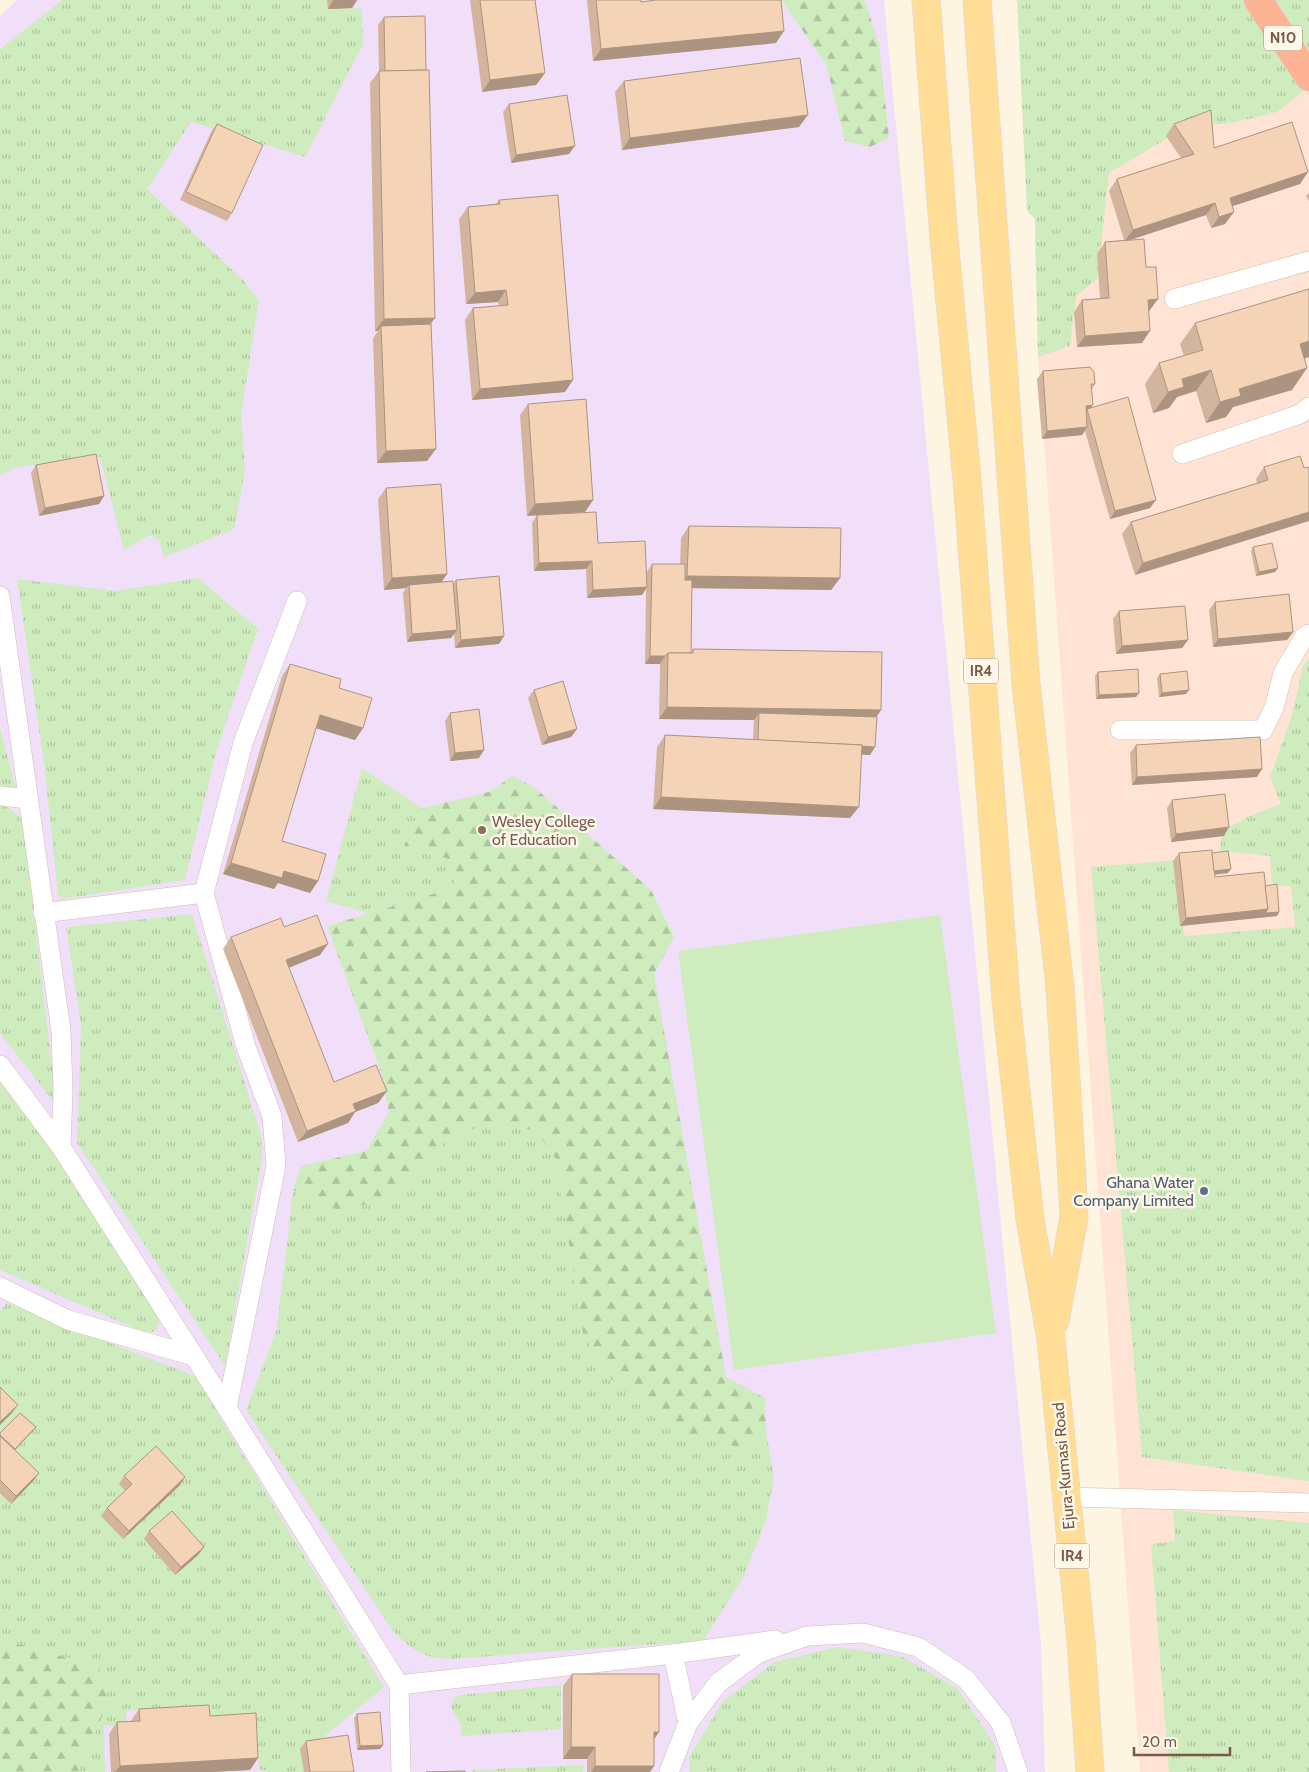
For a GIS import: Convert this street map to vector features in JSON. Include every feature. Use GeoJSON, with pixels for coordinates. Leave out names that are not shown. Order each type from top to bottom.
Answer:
{"type":"FeatureCollection","features":[{"type":"Feature","properties":{"kind":"highway","name":"N10"},"geometry":{"type":"LineString","coordinates":[[1258,0],[1309,77]]}},
{"type":"Feature","properties":{"kind":"main road","name":"IR4"},"geometry":{"type":"LineString","coordinates":[[926,0],[944,239],[967,479],[1006,1000],[1030,1219],[1051,1339]]}},
{"type":"Feature","properties":{"kind":"main road","name":"IR4"},"geometry":{"type":"LineString","coordinates":[[977,0],[1026,684],[1060,987],[1073,1190],[1074,1217],[1051,1339]]}},
{"type":"Feature","properties":{"kind":"main road","name":"Ejura-Kumasi Road"},"geometry":{"type":"LineString","coordinates":[[1051,1339],[1081,1642],[1090,1772]]}},
{"type":"Feature","properties":{"kind":"lane"},"geometry":{"type":"LineString","coordinates":[[1174,299],[1309,261]]}},
{"type":"Feature","properties":{"kind":"lane"},"geometry":{"type":"LineString","coordinates":[[1182,454],[1300,414],[1309,406]]}},
{"type":"Feature","properties":{"kind":"lane"},"geometry":{"type":"LineString","coordinates":[[0,596],[61,1031],[63,1091],[61,1146]]}},
{"type":"Feature","properties":{"kind":"lane"},"geometry":{"type":"LineString","coordinates":[[227,1408],[276,1166],[272,1116],[246,1047],[204,893],[243,743],[297,601]]}},
{"type":"Feature","properties":{"kind":"lane"},"geometry":{"type":"LineString","coordinates":[[1120,730],[1263,730],[1274,708],[1283,673],[1304,637],[1309,634]]}},
{"type":"Feature","properties":{"kind":"lane"},"geometry":{"type":"LineString","coordinates":[[0,796],[28,799]]}},
{"type":"Feature","properties":{"kind":"lane"},"geometry":{"type":"LineString","coordinates":[[43,913],[204,893]]}},
{"type":"Feature","properties":{"kind":"lane"},"geometry":{"type":"LineString","coordinates":[[0,1065],[61,1146],[227,1408],[398,1685],[401,1772]]}},
{"type":"Feature","properties":{"kind":"lane"},"geometry":{"type":"LineString","coordinates":[[0,1286],[68,1320],[194,1356]]}},
{"type":"Feature","properties":{"kind":"lane"},"geometry":{"type":"LineString","coordinates":[[1066,1497],[1309,1503]]}},
{"type":"Feature","properties":{"kind":"lane"},"geometry":{"type":"LineString","coordinates":[[398,1685],[673,1654],[807,1636],[864,1633],[918,1647],[966,1679],[1001,1723],[1018,1772]]}},
{"type":"Feature","properties":{"kind":"lane"},"geometry":{"type":"LineString","coordinates":[[669,1772],[688,1723],[718,1683],[759,1653],[807,1636]]}},
{"type":"Feature","properties":{"kind":"lane"},"geometry":{"type":"LineString","coordinates":[[673,1654],[688,1723]]}},
{"type":"Feature","properties":{"kind":"shaded area","name":"Wesley College of Education"},"geometry":{"type":"Polygon","coordinates":[[[17,0],[884,0],[1041,1644],[1045,1772],[0,1772],[0,16],[17,0]]]}},
{"type":"Feature","properties":{"kind":"shaded area","name":"Ghana Water Company Limited"},"geometry":{"type":"Polygon","coordinates":[[[1029,0],[1309,0],[1309,1772],[1140,1772],[1038,357],[1029,0]]]}},
{"type":"Feature","properties":{"kind":"green space"},"geometry":{"type":"Polygon","coordinates":[[[62,0],[332,0],[333,6],[362,9],[363,44],[305,157],[191,122],[147,189],[243,280],[259,300],[241,414],[245,471],[234,529],[164,557],[159,540],[150,535],[124,550],[100,457],[18,467],[0,475],[0,49],[62,0]]]}},
{"type":"Feature","properties":{"kind":"green space"},"geometry":{"type":"Polygon","coordinates":[[[781,0],[865,0],[879,45],[889,138],[870,147],[845,141],[826,64],[781,0]]]}},
{"type":"Feature","properties":{"kind":"green space"},"geometry":{"type":"Polygon","coordinates":[[[1017,0],[1309,0],[1309,87],[1277,112],[1232,123],[1188,126],[1109,173],[1097,279],[1076,296],[1070,346],[1038,357],[1035,219],[1027,211],[1017,0]]]}},
{"type":"Feature","properties":{"kind":"green space"},"geometry":{"type":"Polygon","coordinates":[[[198,578],[258,629],[217,749],[185,880],[62,899],[58,894],[44,763],[17,579],[115,591],[198,578]]]}},
{"type":"Feature","properties":{"kind":"green space"},"geometry":{"type":"Polygon","coordinates":[[[1309,658],[1309,1481],[1142,1457],[1091,867],[1177,860],[1184,936],[1295,927],[1291,886],[1272,886],[1270,856],[1220,851],[1222,831],[1247,817],[1281,804],[1270,777],[1292,715],[1303,666],[1309,658]]]}},
{"type":"Feature","properties":{"kind":"green space"},"geometry":{"type":"Polygon","coordinates":[[[0,727],[16,788],[0,786],[0,727]]]}},
{"type":"Feature","properties":{"kind":"green space"},"geometry":{"type":"Polygon","coordinates":[[[362,768],[422,808],[404,846],[449,859],[457,887],[368,913],[326,901],[362,768]]]}},
{"type":"Feature","properties":{"kind":"green space"},"geometry":{"type":"Polygon","coordinates":[[[512,776],[535,788],[651,890],[674,937],[654,974],[726,1377],[765,1398],[766,1432],[743,1448],[674,1431],[609,1377],[583,1334],[556,1159],[535,1130],[486,1125],[450,1136],[410,1188],[344,1212],[293,1190],[301,1166],[366,1151],[389,1112],[381,1072],[327,926],[456,887],[449,859],[404,846],[422,808],[489,792],[512,776]]]}},
{"type":"Feature","properties":{"kind":"green space"},"geometry":{"type":"Polygon","coordinates":[[[0,806],[7,807],[23,819],[56,1102],[53,1101],[0,1033],[0,806]]]}},
{"type":"Feature","properties":{"kind":"green space"},"geometry":{"type":"Polygon","coordinates":[[[192,914],[261,1135],[262,1159],[225,1366],[77,1143],[81,1025],[66,927],[192,914]]]}},
{"type":"Feature","properties":{"kind":"green space"},"geometry":{"type":"Polygon","coordinates":[[[940,915],[996,1333],[734,1370],[678,951],[940,915]]]}},
{"type":"Feature","properties":{"kind":"green space"},"geometry":{"type":"Polygon","coordinates":[[[0,1079],[67,1168],[159,1319],[158,1328],[151,1333],[141,1331],[0,1270],[0,1079]]]}},
{"type":"Feature","properties":{"kind":"green space"},"geometry":{"type":"Polygon","coordinates":[[[486,1125],[535,1130],[556,1159],[583,1334],[743,1448],[766,1432],[774,1479],[766,1520],[744,1576],[703,1641],[450,1659],[432,1657],[418,1652],[393,1631],[246,1410],[277,1329],[293,1190],[345,1212],[410,1188],[450,1136],[486,1125]]]}},
{"type":"Feature","properties":{"kind":"green space"},"geometry":{"type":"Polygon","coordinates":[[[7,1303],[195,1376],[384,1687],[326,1735],[315,1772],[269,1772],[259,1769],[257,1721],[207,1719],[204,1707],[127,1710],[125,1725],[104,1726],[105,1772],[78,1772],[109,1701],[99,1667],[23,1645],[0,1644],[0,1311],[7,1303]]]}},
{"type":"Feature","properties":{"kind":"green space"},"geometry":{"type":"Polygon","coordinates":[[[1173,1510],[1309,1523],[1309,1772],[1169,1772],[1151,1544],[1175,1541],[1173,1510]]]}},
{"type":"Feature","properties":{"kind":"green space"},"geometry":{"type":"Polygon","coordinates":[[[0,1644],[23,1645],[99,1667],[109,1701],[78,1772],[0,1772],[0,1644]]]}},
{"type":"Feature","properties":{"kind":"green space"},"geometry":{"type":"Polygon","coordinates":[[[837,1647],[901,1656],[957,1688],[996,1746],[996,1772],[690,1772],[689,1757],[722,1702],[774,1662],[837,1647]]]}},
{"type":"Feature","properties":{"kind":"green space"},"geometry":{"type":"Polygon","coordinates":[[[561,1685],[561,1729],[461,1736],[461,1724],[451,1709],[453,1699],[459,1695],[561,1685]]]}},
{"type":"Feature","properties":{"kind":"green space"},"geometry":{"type":"Polygon","coordinates":[[[583,1765],[583,1772],[472,1772],[472,1770],[583,1765]]]}},
{"type":"Feature","properties":{"kind":"building"},"geometry":{"type":"Polygon","coordinates":[[[480,0],[535,0],[545,73],[490,80],[480,0]]]}},
{"type":"Feature","properties":{"kind":"building"},"geometry":{"type":"Polygon","coordinates":[[[596,0],[641,0],[641,2],[656,0],[781,0],[784,31],[601,49],[596,0]]]}},
{"type":"Feature","properties":{"kind":"building"},"geometry":{"type":"Polygon","coordinates":[[[425,16],[426,70],[385,71],[384,17],[425,16]]]}},
{"type":"Feature","properties":{"kind":"building"},"geometry":{"type":"Polygon","coordinates":[[[800,58],[808,115],[630,138],[624,81],[800,58]]]}},
{"type":"Feature","properties":{"kind":"building"},"geometry":{"type":"Polygon","coordinates":[[[429,70],[435,318],[384,319],[379,71],[429,70]]]}},
{"type":"Feature","properties":{"kind":"building"},"geometry":{"type":"Polygon","coordinates":[[[567,95],[575,146],[516,155],[509,104],[567,95]]]}},
{"type":"Feature","properties":{"kind":"building"},"geometry":{"type":"Polygon","coordinates":[[[1211,110],[1214,148],[1292,122],[1308,172],[1230,198],[1234,212],[1219,217],[1215,203],[1133,230],[1117,179],[1194,154],[1174,124],[1211,110]]]}},
{"type":"Feature","properties":{"kind":"building"},"geometry":{"type":"Polygon","coordinates":[[[217,124],[263,145],[232,213],[186,192],[217,124]]]}},
{"type":"Feature","properties":{"kind":"building"},"geometry":{"type":"Polygon","coordinates":[[[558,195],[573,380],[480,389],[473,308],[508,305],[506,290],[475,293],[468,207],[500,204],[499,200],[558,195]]]}},
{"type":"Feature","properties":{"kind":"building"},"geometry":{"type":"Polygon","coordinates":[[[1144,239],[1146,267],[1156,267],[1158,299],[1148,300],[1150,331],[1085,336],[1082,300],[1109,298],[1105,242],[1144,239]]]}},
{"type":"Feature","properties":{"kind":"building"},"geometry":{"type":"Polygon","coordinates":[[[1309,289],[1309,341],[1300,344],[1307,368],[1239,389],[1241,396],[1220,402],[1211,370],[1182,379],[1184,387],[1168,392],[1159,363],[1203,350],[1195,323],[1309,289]]]}},
{"type":"Feature","properties":{"kind":"building"},"geometry":{"type":"Polygon","coordinates":[[[431,324],[436,449],[386,451],[381,326],[431,324]]]}},
{"type":"Feature","properties":{"kind":"building"},"geometry":{"type":"Polygon","coordinates":[[[1090,367],[1094,372],[1095,384],[1091,384],[1093,405],[1086,406],[1087,427],[1047,431],[1043,371],[1090,367]]]}},
{"type":"Feature","properties":{"kind":"building"},"geometry":{"type":"Polygon","coordinates":[[[1128,397],[1156,500],[1115,511],[1087,409],[1128,397]]]}},
{"type":"Feature","properties":{"kind":"building"},"geometry":{"type":"Polygon","coordinates":[[[586,399],[593,500],[535,504],[528,404],[586,399]]]}},
{"type":"Feature","properties":{"kind":"building"},"geometry":{"type":"Polygon","coordinates":[[[96,454],[104,496],[45,508],[36,465],[96,454]]]}},
{"type":"Feature","properties":{"kind":"building"},"geometry":{"type":"Polygon","coordinates":[[[1300,456],[1304,468],[1309,467],[1309,512],[1143,563],[1131,522],[1268,480],[1264,467],[1300,456]]]}},
{"type":"Feature","properties":{"kind":"building"},"geometry":{"type":"Polygon","coordinates":[[[441,484],[447,574],[392,578],[386,488],[441,484]]]}},
{"type":"Feature","properties":{"kind":"building"},"geometry":{"type":"Polygon","coordinates":[[[596,512],[598,543],[645,541],[647,587],[593,590],[592,561],[539,563],[537,515],[596,512]]]}},
{"type":"Feature","properties":{"kind":"building"},"geometry":{"type":"Polygon","coordinates":[[[689,526],[841,528],[840,578],[687,576],[689,526]]]}},
{"type":"Feature","properties":{"kind":"building"},"geometry":{"type":"Polygon","coordinates":[[[1272,543],[1278,568],[1259,572],[1253,547],[1272,543]]]}},
{"type":"Feature","properties":{"kind":"building"},"geometry":{"type":"Polygon","coordinates":[[[652,564],[685,564],[685,580],[692,580],[691,653],[668,653],[665,656],[650,656],[652,564]]]}},
{"type":"Feature","properties":{"kind":"building"},"geometry":{"type":"Polygon","coordinates":[[[499,576],[504,636],[461,640],[456,580],[499,576]]]}},
{"type":"Feature","properties":{"kind":"building"},"geometry":{"type":"Polygon","coordinates":[[[453,581],[457,630],[412,634],[409,585],[453,581]]]}},
{"type":"Feature","properties":{"kind":"building"},"geometry":{"type":"Polygon","coordinates":[[[1289,594],[1293,632],[1218,639],[1215,602],[1289,594]]]}},
{"type":"Feature","properties":{"kind":"building"},"geometry":{"type":"Polygon","coordinates":[[[1185,606],[1188,640],[1122,646],[1119,611],[1185,606]]]}},
{"type":"Feature","properties":{"kind":"building"},"geometry":{"type":"Polygon","coordinates":[[[693,649],[882,652],[881,710],[667,707],[668,653],[693,653],[693,649]]]}},
{"type":"Feature","properties":{"kind":"building"},"geometry":{"type":"Polygon","coordinates":[[[290,664],[341,679],[339,688],[372,698],[363,728],[320,715],[282,841],[326,854],[318,881],[284,871],[282,878],[231,863],[290,664]]]}},
{"type":"Feature","properties":{"kind":"building"},"geometry":{"type":"Polygon","coordinates":[[[1138,669],[1139,693],[1099,695],[1098,672],[1138,669]]]}},
{"type":"Feature","properties":{"kind":"building"},"geometry":{"type":"Polygon","coordinates":[[[1187,671],[1189,690],[1162,693],[1160,674],[1187,671]]]}},
{"type":"Feature","properties":{"kind":"building"},"geometry":{"type":"Polygon","coordinates":[[[563,681],[577,729],[548,737],[534,690],[563,681]]]}},
{"type":"Feature","properties":{"kind":"building"},"geometry":{"type":"Polygon","coordinates":[[[479,709],[484,750],[455,753],[450,713],[479,709]]]}},
{"type":"Feature","properties":{"kind":"building"},"geometry":{"type":"Polygon","coordinates":[[[759,713],[877,717],[875,747],[758,740],[759,713]]]}},
{"type":"Feature","properties":{"kind":"building"},"geometry":{"type":"Polygon","coordinates":[[[665,735],[862,745],[859,807],[661,797],[665,735]]]}},
{"type":"Feature","properties":{"kind":"building"},"geometry":{"type":"Polygon","coordinates":[[[1260,737],[1262,769],[1137,777],[1136,745],[1260,737]]]}},
{"type":"Feature","properties":{"kind":"building"},"geometry":{"type":"Polygon","coordinates":[[[1225,794],[1229,827],[1176,834],[1172,800],[1225,794]]]}},
{"type":"Feature","properties":{"kind":"building"},"geometry":{"type":"Polygon","coordinates":[[[1212,850],[1215,877],[1264,872],[1268,909],[1186,918],[1179,853],[1212,850]]]}},
{"type":"Feature","properties":{"kind":"building"},"geometry":{"type":"Polygon","coordinates":[[[1228,851],[1231,869],[1214,871],[1212,853],[1228,851]]]}},
{"type":"Feature","properties":{"kind":"building"},"geometry":{"type":"Polygon","coordinates":[[[1277,884],[1279,912],[1265,913],[1268,909],[1265,886],[1277,884]]]}},
{"type":"Feature","properties":{"kind":"building"},"geometry":{"type":"Polygon","coordinates":[[[317,915],[328,944],[286,960],[334,1082],[376,1065],[387,1091],[353,1104],[356,1111],[307,1131],[231,937],[281,918],[284,927],[317,915]]]}},
{"type":"Feature","properties":{"kind":"building"},"geometry":{"type":"Polygon","coordinates":[[[0,1387],[18,1405],[0,1422],[0,1387]]]}},
{"type":"Feature","properties":{"kind":"building"},"geometry":{"type":"Polygon","coordinates":[[[20,1413],[36,1427],[15,1449],[0,1433],[20,1413]]]}},
{"type":"Feature","properties":{"kind":"building"},"geometry":{"type":"Polygon","coordinates":[[[0,1436],[39,1473],[16,1496],[0,1480],[0,1436]]]}},
{"type":"Feature","properties":{"kind":"building"},"geometry":{"type":"Polygon","coordinates":[[[156,1446],[185,1477],[129,1531],[107,1508],[132,1484],[124,1476],[156,1446]]]}},
{"type":"Feature","properties":{"kind":"building"},"geometry":{"type":"Polygon","coordinates":[[[172,1511],[204,1547],[181,1567],[149,1531],[172,1511]]]}},
{"type":"Feature","properties":{"kind":"building"},"geometry":{"type":"Polygon","coordinates":[[[572,1674],[659,1674],[659,1732],[654,1732],[654,1766],[595,1766],[595,1747],[571,1747],[572,1674]]]}},
{"type":"Feature","properties":{"kind":"building"},"geometry":{"type":"Polygon","coordinates":[[[209,1705],[210,1716],[256,1713],[258,1758],[120,1766],[117,1722],[140,1721],[139,1709],[209,1705]]]}},
{"type":"Feature","properties":{"kind":"building"},"geometry":{"type":"Polygon","coordinates":[[[380,1712],[383,1745],[360,1746],[357,1714],[380,1712]]]}},
{"type":"Feature","properties":{"kind":"building"},"geometry":{"type":"Polygon","coordinates":[[[348,1735],[354,1772],[310,1772],[306,1741],[348,1735]]]}},
{"type":"Feature","properties":{"kind":"building"},"geometry":{"type":"Polygon","coordinates":[[[465,1771],[465,1772],[426,1772],[465,1771]]]}},
{"type":"Feature","properties":{"kind":"place","name":"Wesley College of Education"},"geometry":{"type":"Point","coordinates":[482,830]}},
{"type":"Feature","properties":{"kind":"place","name":"Ghana Water Company Limited"},"geometry":{"type":"Point","coordinates":[1204,1191]}}]}
